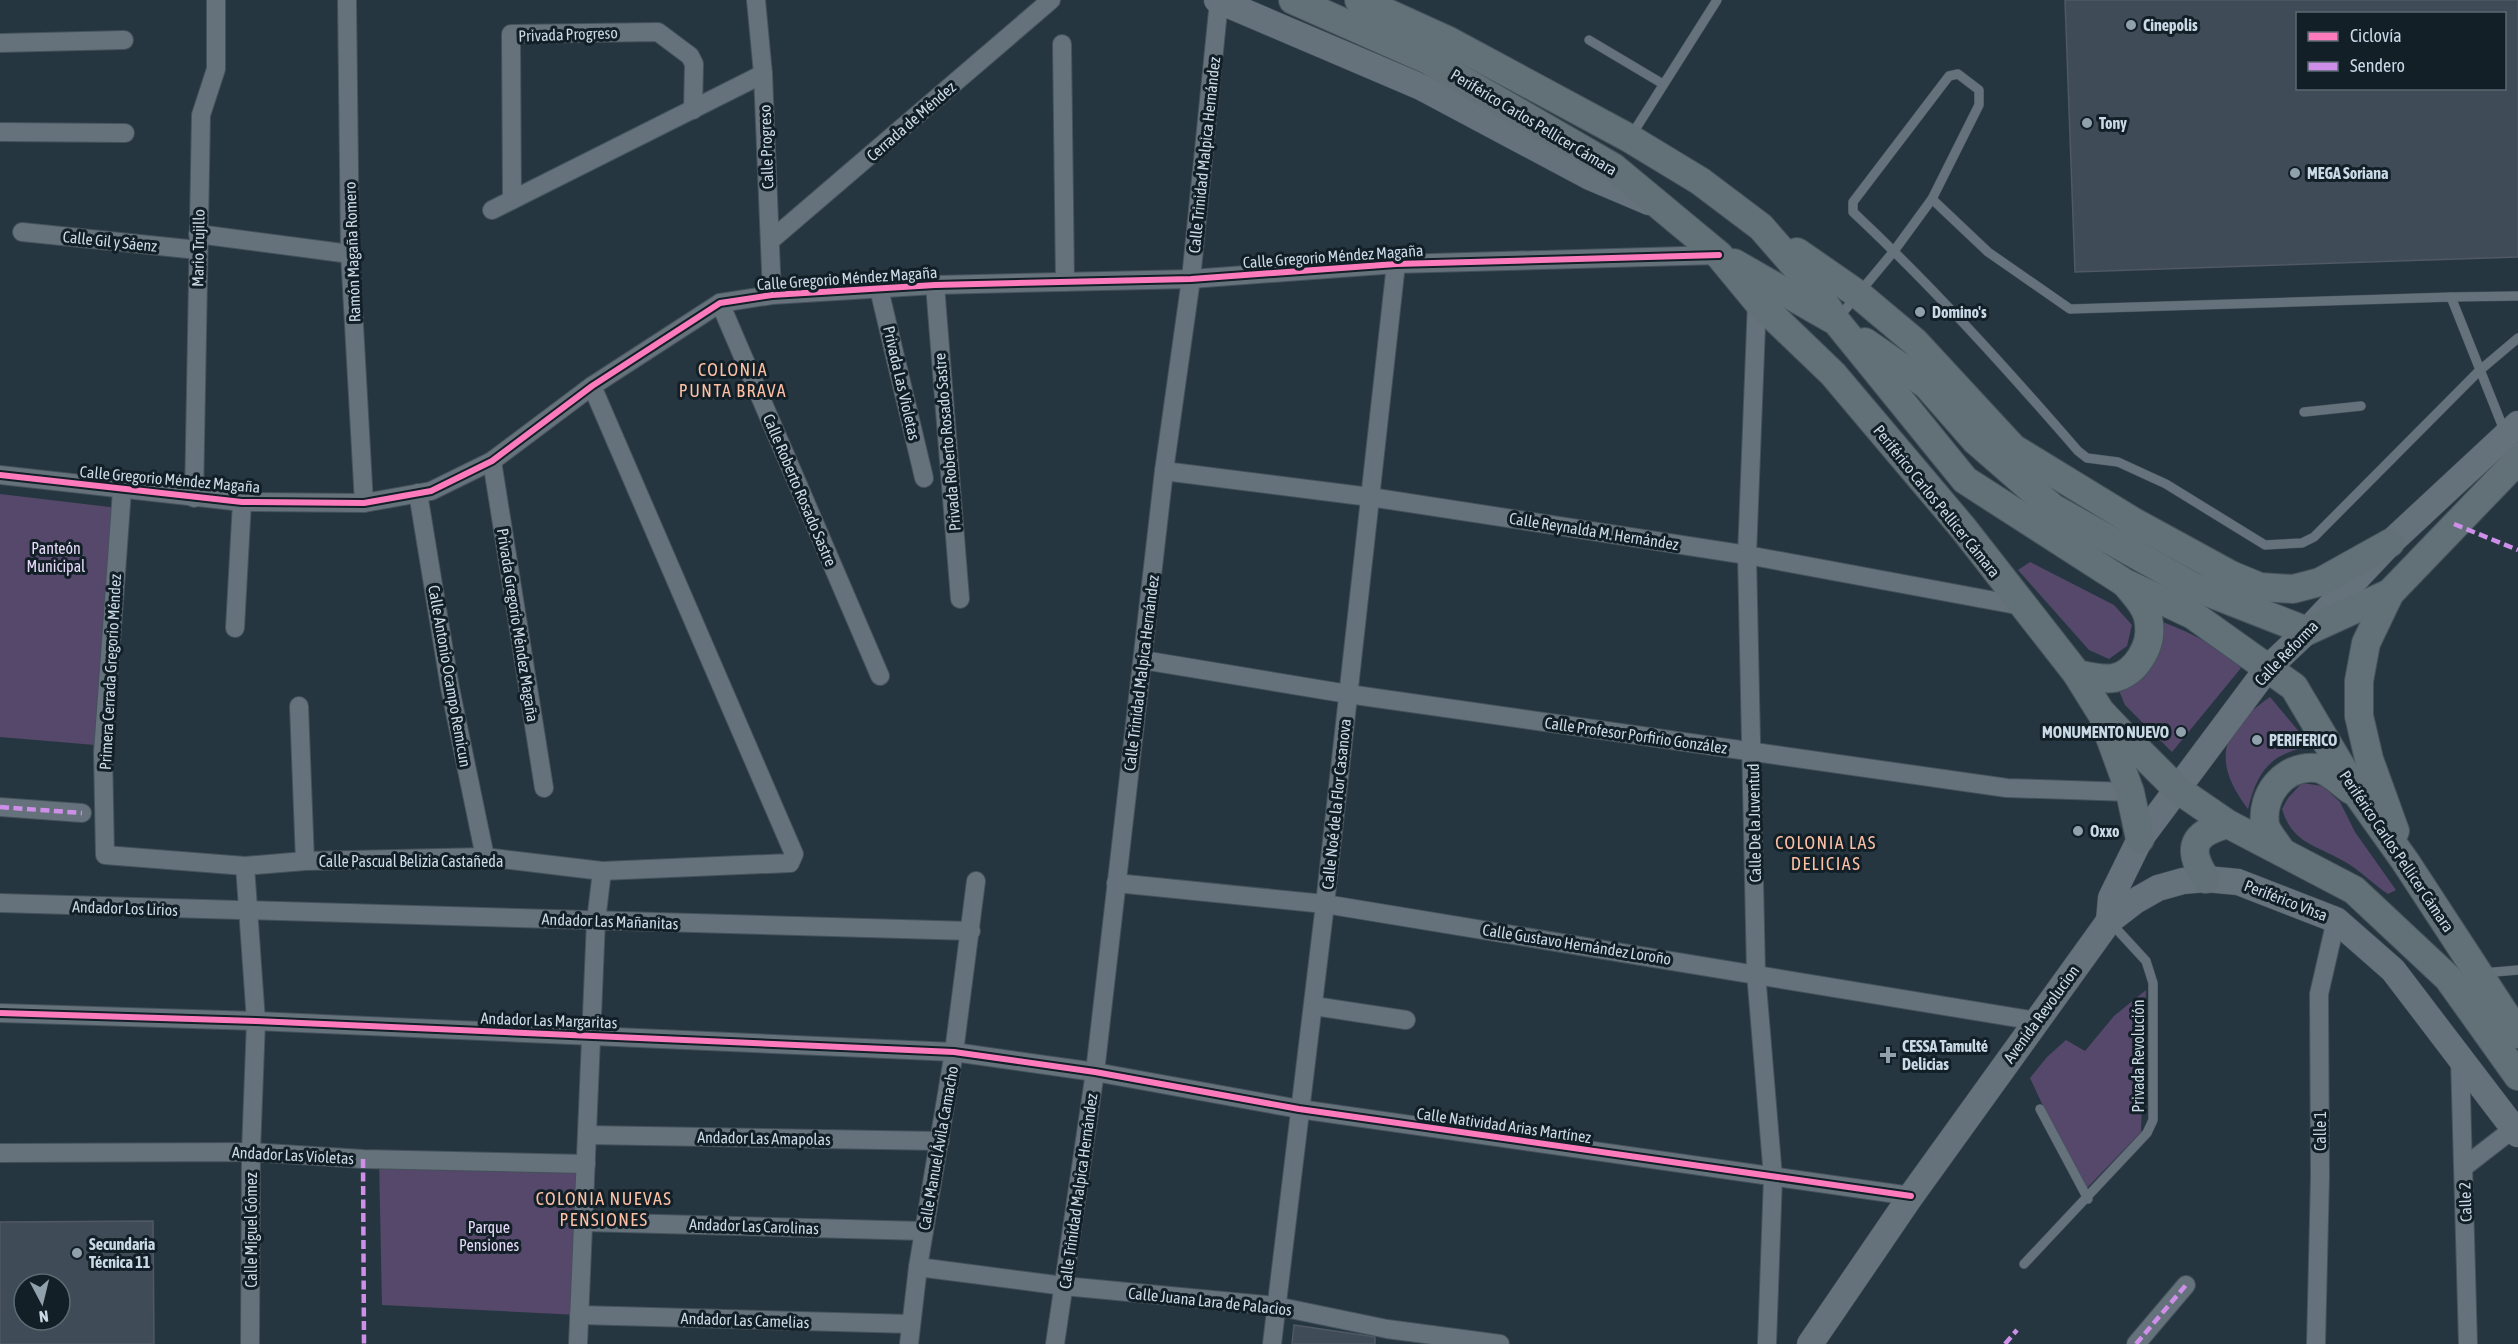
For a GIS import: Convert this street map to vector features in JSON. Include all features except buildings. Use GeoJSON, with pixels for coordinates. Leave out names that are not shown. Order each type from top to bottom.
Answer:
{"type":"FeatureCollection","features":[{"type":"Feature","properties":{"kind":"main road","name":"Periférico Carlos Pellicer Cámara"},"geometry":{"type":"LineString","coordinates":[[1293,0],[1428,60],[1613,167],[1719,255],[1757,301],[1833,374],[1963,528],[2077,674],[2100,711],[2177,789],[2228,824],[2354,890],[2448,978],[2518,1076]]}},
{"type":"Feature","properties":{"kind":"main road","name":"Periférico Carlos Pellicer Cámara"},"geometry":{"type":"LineString","coordinates":[[1359,0],[1449,41],[1629,138],[1700,181],[1761,227],[1816,290],[1836,321],[1965,480],[2125,583],[2193,615],[2294,687],[2358,795],[2406,861],[2518,1034]]}},
{"type":"Feature","properties":{"kind":"main road"},"geometry":{"type":"LineString","coordinates":[[1761,227],[1859,295],[1915,342],[2013,448],[2134,522],[2231,575],[2260,587],[2293,589],[2320,582],[2390,543]]}},
{"type":"Feature","properties":{"kind":"main road"},"geometry":{"type":"LineString","coordinates":[[1719,255],[1836,321],[1927,386],[1976,441],[2053,508],[2192,586],[2307,632],[2390,593]]}},
{"type":"Feature","properties":{"kind":"main road"},"geometry":{"type":"LineString","coordinates":[[2406,861],[2369,759],[2359,716],[2359,681],[2366,643],[2390,593],[2515,442]]}},
{"type":"Feature","properties":{"kind":"main road"},"geometry":{"type":"LineString","coordinates":[[2077,674],[2113,678],[2130,670],[2143,655],[2150,625],[2143,604],[2125,583]]}},
{"type":"Feature","properties":{"kind":"main road"},"geometry":{"type":"LineString","coordinates":[[2100,711],[2130,792],[2140,839]]}},
{"type":"Feature","properties":{"kind":"main road"},"geometry":{"type":"LineString","coordinates":[[2282,852],[2265,826],[2267,802],[2277,781],[2295,769],[2318,768],[2358,795]]}},
{"type":"Feature","properties":{"kind":"main road"},"geometry":{"type":"LineString","coordinates":[[2206,879],[2197,865],[2195,842],[2201,834],[2210,829],[2228,824]]}},
{"type":"Feature","properties":{"kind":"street","name":"Mario Trujillo"},"geometry":{"type":"LineString","coordinates":[[194,498],[201,115],[216,69],[216,0]]}},
{"type":"Feature","properties":{"kind":"street","name":"Ramón Magaña Romero"},"geometry":{"type":"LineString","coordinates":[[347,0],[350,254],[364,503]]}},
{"type":"Feature","properties":{"kind":"street","name":"Calle Progreso"},"geometry":{"type":"LineString","coordinates":[[756,0],[763,75],[772,295]]}},
{"type":"Feature","properties":{"kind":"street","name":"Cerrada de Méndez"},"geometry":{"type":"LineString","coordinates":[[770,241],[1051,0]]}},
{"type":"Feature","properties":{"kind":"street"},"geometry":{"type":"LineString","coordinates":[[1218,0],[1422,87],[1590,177],[1657,205]]}},
{"type":"Feature","properties":{"kind":"street","name":"Calle Trinidad Malpica Hernández"},"geometry":{"type":"LineString","coordinates":[[1056,1344],[1095,1072],[1164,471],[1191,279],[1218,0]]}},
{"type":"Feature","properties":{"kind":"street"},"geometry":{"type":"LineString","coordinates":[[1388,0],[1410,24]]}},
{"type":"Feature","properties":{"kind":"street","name":"Privada Progreso"},"geometry":{"type":"LineString","coordinates":[[512,200],[511,34],[658,32],[690,56],[694,64],[693,110]]}},
{"type":"Feature","properties":{"kind":"street"},"geometry":{"type":"LineString","coordinates":[[0,43],[123,40]]}},
{"type":"Feature","properties":{"kind":"street"},"geometry":{"type":"LineString","coordinates":[[1062,44],[1065,282]]}},
{"type":"Feature","properties":{"kind":"street"},"geometry":{"type":"LineString","coordinates":[[492,210],[763,75]]}},
{"type":"Feature","properties":{"kind":"street"},"geometry":{"type":"LineString","coordinates":[[0,132],[125,133]]}},
{"type":"Feature","properties":{"kind":"street","name":"Calle Gil y Sáenz"},"geometry":{"type":"LineString","coordinates":[[22,232],[198,242],[350,254]]}},
{"type":"Feature","properties":{"kind":"street","name":"Calle Gregorio Méndez Magaña"},"geometry":{"type":"LineString","coordinates":[[0,475],[242,502],[364,503],[431,491],[492,461],[592,386],[720,303],[772,295],[934,285],[1191,279],[1396,264],[1719,255]]}},
{"type":"Feature","properties":{"kind":"street","name":"Calle Noé de la Flor Casanova"},"geometry":{"type":"LineString","coordinates":[[1272,1344],[1299,1109],[1314,1006],[1396,264]]}},
{"type":"Feature","properties":{"kind":"street","name":"Privada Roberto Rosado Sastre"},"geometry":{"type":"LineString","coordinates":[[934,285],[960,599]]}},
{"type":"Feature","properties":{"kind":"street","name":"Privada Las Violetas"},"geometry":{"type":"LineString","coordinates":[[879,289],[924,478]]}},
{"type":"Feature","properties":{"kind":"street","name":"Calle De la Juventud"},"geometry":{"type":"LineString","coordinates":[[1757,301],[1747,555],[1756,973],[1773,1178],[1767,1344]]}},
{"type":"Feature","properties":{"kind":"street","name":"Calle Roberto Rosado Sastre"},"geometry":{"type":"LineString","coordinates":[[720,303],[880,676]]}},
{"type":"Feature","properties":{"kind":"street","name":"Calle Pascual Belizia Castañeda"},"geometry":{"type":"LineString","coordinates":[[105,855],[245,866],[305,861],[485,857],[602,871],[790,863],[794,854],[592,386]]}},
{"type":"Feature","properties":{"kind":"street","name":"Calle Reforma"},"geometry":{"type":"LineString","coordinates":[[2109,921],[2111,898],[2140,839],[2267,669],[2307,632],[2390,543],[2515,442]]}},
{"type":"Feature","properties":{"kind":"street","name":"Privada Gregorio Méndez Magaña"},"geometry":{"type":"LineString","coordinates":[[492,461],[544,788]]}},
{"type":"Feature","properties":{"kind":"street","name":"Calle Reynalda M. Hernández"},"geometry":{"type":"LineString","coordinates":[[1164,471],[1370,497],[1747,555],[2022,606]]}},
{"type":"Feature","properties":{"kind":"street","name":"Primera Cerrada Gregorio Méndez"},"geometry":{"type":"LineString","coordinates":[[105,855],[103,753],[122,490]]}},
{"type":"Feature","properties":{"kind":"street","name":"Calle Antonio Ocampo Remicun"},"geometry":{"type":"LineString","coordinates":[[418,494],[450,688],[485,857]]}},
{"type":"Feature","properties":{"kind":"street"},"geometry":{"type":"LineString","coordinates":[[235,628],[242,502]]}},
{"type":"Feature","properties":{"kind":"street","name":"Calle Profesor Porfirio González"},"geometry":{"type":"LineString","coordinates":[[1143,660],[1348,694],[2007,788],[2130,792]]}},
{"type":"Feature","properties":{"kind":"street"},"geometry":{"type":"LineString","coordinates":[[298,706],[305,861]]}},
{"type":"Feature","properties":{"kind":"street"},"geometry":{"type":"LineString","coordinates":[[0,807],[82,813]]}},
{"type":"Feature","properties":{"kind":"street","name":"Calle Miguel Gómez"},"geometry":{"type":"LineString","coordinates":[[245,866],[256,1021],[251,1152],[250,1344]]}},
{"type":"Feature","properties":{"kind":"street"},"geometry":{"type":"LineString","coordinates":[[578,1344],[596,921],[602,871]]}},
{"type":"Feature","properties":{"kind":"street","name":"Periférico Vhsa"},"geometry":{"type":"LineString","coordinates":[[2109,921],[2135,901],[2158,888],[2182,881],[2206,879],[2238,882],[2336,920],[2393,970],[2516,1131]]}},
{"type":"Feature","properties":{"kind":"street","name":"Calle Manuel Ávila Camacho"},"geometry":{"type":"LineString","coordinates":[[909,1344],[918,1267],[954,1052],[976,881]]}},
{"type":"Feature","properties":{"kind":"street","name":"Calle Gustavo Hernández Loroño"},"geometry":{"type":"LineString","coordinates":[[1116,884],[1325,904],[1756,973],[2036,1021]]}},
{"type":"Feature","properties":{"kind":"street","name":"Andador Los Lirios"},"geometry":{"type":"LineString","coordinates":[[0,903],[250,912]]}},
{"type":"Feature","properties":{"kind":"street","name":"Andador Las Mañanitas"},"geometry":{"type":"LineString","coordinates":[[250,912],[970,931]]}},
{"type":"Feature","properties":{"kind":"street","name":"Calle 1"},"geometry":{"type":"LineString","coordinates":[[2316,1344],[2320,1176],[2319,994],[2336,920]]}},
{"type":"Feature","properties":{"kind":"street","name":"Avenida Revolucion"},"geometry":{"type":"LineString","coordinates":[[1810,1344],[1911,1196],[2109,921]]}},
{"type":"Feature","properties":{"kind":"street"},"geometry":{"type":"LineString","coordinates":[[1314,1006],[1406,1020]]}},
{"type":"Feature","properties":{"kind":"street","name":"Andador Las Margaritas"},"geometry":{"type":"LineString","coordinates":[[0,1013],[256,1021],[954,1052],[1095,1072]]}},
{"type":"Feature","properties":{"kind":"street","name":"Calle 2"},"geometry":{"type":"LineString","coordinates":[[2460,1059],[2468,1344]]}},
{"type":"Feature","properties":{"kind":"street","name":"Calle Natividad Arias Martínez"},"geometry":{"type":"LineString","coordinates":[[1095,1072],[1299,1109],[1911,1196]]}},
{"type":"Feature","properties":{"kind":"street"},"geometry":{"type":"LineString","coordinates":[[2464,1167],[2516,1131]]}},
{"type":"Feature","properties":{"kind":"street","name":"Andador Las Amapolas"},"geometry":{"type":"LineString","coordinates":[[587,1135],[940,1141]]}},
{"type":"Feature","properties":{"kind":"street","name":"Andador Las Violetas"},"geometry":{"type":"LineString","coordinates":[[0,1153],[251,1152],[363,1159],[586,1164]]}},
{"type":"Feature","properties":{"kind":"street","name":"Andador Las Carolinas"},"geometry":{"type":"LineString","coordinates":[[584,1222],[924,1231]]}},
{"type":"Feature","properties":{"kind":"street","name":"Calle Juana Lara de Palacios"},"geometry":{"type":"LineString","coordinates":[[918,1267],[1064,1286],[1276,1306],[1387,1336],[1500,1344]]}},
{"type":"Feature","properties":{"kind":"street"},"geometry":{"type":"LineString","coordinates":[[2136,1344],[2186,1285]]}},
{"type":"Feature","properties":{"kind":"street","name":"Andador Las Camelias"},"geometry":{"type":"LineString","coordinates":[[579,1315],[911,1324]]}},
{"type":"Feature","properties":{"kind":"lane"},"geometry":{"type":"LineString","coordinates":[[1629,138],[1717,0]]}},
{"type":"Feature","properties":{"kind":"lane"},"geometry":{"type":"LineString","coordinates":[[1589,40],[1663,84]]}},
{"type":"Feature","properties":{"kind":"lane"},"geometry":{"type":"LineString","coordinates":[[1836,321],[1894,251],[1932,199],[1979,105],[1979,90],[1958,74],[1949,76],[1853,202],[1852,212],[1894,251],[1946,302],[2078,451],[2087,458],[2118,462],[2166,484],[2265,544],[2302,543],[2314,537],[2479,371],[2518,338]]}},
{"type":"Feature","properties":{"kind":"lane"},"geometry":{"type":"LineString","coordinates":[[1932,199],[1988,252],[2070,309],[2518,296]]}},
{"type":"Feature","properties":{"kind":"lane"},"geometry":{"type":"LineString","coordinates":[[2451,297],[2479,371],[2515,442]]}},
{"type":"Feature","properties":{"kind":"lane"},"geometry":{"type":"LineString","coordinates":[[2304,412],[2361,406]]}},
{"type":"Feature","properties":{"kind":"lane","name":"Privada Revolución"},"geometry":{"type":"LineString","coordinates":[[2024,1264],[2088,1199],[2147,1132],[2153,1120],[2153,982],[2146,962],[2109,921]]}},
{"type":"Feature","properties":{"kind":"lane"},"geometry":{"type":"LineString","coordinates":[[2477,973],[2518,970]]}},
{"type":"Feature","properties":{"kind":"lane"},"geometry":{"type":"LineString","coordinates":[[2040,1109],[2088,1199]]}},
{"type":"Feature","properties":{"kind":"green space","name":"Panteón Municipal"},"geometry":{"type":"Polygon","coordinates":[[[0,494],[118,508],[95,745],[0,737],[0,494]]]}},
{"type":"Feature","properties":{"kind":"green space"},"geometry":{"type":"Polygon","coordinates":[[[2030,562],[2114,605],[2132,625],[2127,646],[2109,659],[2089,650],[2018,570],[2030,562]]]}},
{"type":"Feature","properties":{"kind":"green space"},"geometry":{"type":"Polygon","coordinates":[[[2160,621],[2215,647],[2241,668],[2172,752],[2125,705],[2117,686],[2160,621]]]}},
{"type":"Feature","properties":{"kind":"green space"},"geometry":{"type":"Polygon","coordinates":[[[2270,697],[2311,746],[2286,754],[2268,766],[2256,783],[2248,809],[2236,792],[2229,776],[2226,761],[2227,747],[2232,734],[2241,722],[2270,697]]]}},
{"type":"Feature","properties":{"kind":"green space"},"geometry":{"type":"Polygon","coordinates":[[[2302,783],[2323,786],[2340,802],[2355,832],[2396,890],[2388,894],[2352,867],[2308,843],[2293,830],[2282,809],[2288,798],[2302,783]]]}},
{"type":"Feature","properties":{"kind":"green space"},"geometry":{"type":"Polygon","coordinates":[[[2146,990],[2141,1132],[2086,1189],[2056,1134],[2030,1078],[2047,1057],[2066,1040],[2085,1051],[2114,1016],[2146,990]]]}},
{"type":"Feature","properties":{"kind":"green space","name":"Parque Pensiones"},"geometry":{"type":"Polygon","coordinates":[[[379,1159],[586,1164],[579,1315],[382,1305],[379,1159]]]}},
{"type":"Feature","properties":{"kind":"marked path"},"geometry":{"type":"LineString","coordinates":[[2454,524],[2518,550]]}},
{"type":"Feature","properties":{"kind":"marked path"},"geometry":{"type":"LineString","coordinates":[[0,807],[82,813]]}},
{"type":"Feature","properties":{"kind":"marked path"},"geometry":{"type":"LineString","coordinates":[[363,1159],[364,1344]]}},
{"type":"Feature","properties":{"kind":"marked path"},"geometry":{"type":"LineString","coordinates":[[2136,1344],[2186,1285]]}},
{"type":"Feature","properties":{"kind":"marked path"},"geometry":{"type":"LineString","coordinates":[[2005,1344],[2017,1330]]}},
{"type":"Feature","properties":{"kind":"cycle path"},"geometry":{"type":"LineString","coordinates":[[0,475],[242,502],[364,503],[431,491],[492,461],[592,386],[720,303],[772,295],[935,285],[1191,279],[1396,264],[1719,255]]}},
{"type":"Feature","properties":{"kind":"cycle path"},"geometry":{"type":"LineString","coordinates":[[0,1013],[256,1021],[954,1052],[1095,1072],[1299,1109],[1911,1196]]}},
{"type":"Feature","properties":{"kind":"place","name":"Cinepolis"},"geometry":{"type":"Point","coordinates":[2131,25]}},
{"type":"Feature","properties":{"kind":"place","name":"Tony"},"geometry":{"type":"Point","coordinates":[2087,123]}},
{"type":"Feature","properties":{"kind":"place","name":"MEGA Soriana"},"geometry":{"type":"Point","coordinates":[2295,173]}},
{"type":"Feature","properties":{"kind":"place","name":"Domino's"},"geometry":{"type":"Point","coordinates":[1920,312]}},
{"type":"Feature","properties":{"kind":"place","name":"MONUMENTO NUEVO"},"geometry":{"type":"Point","coordinates":[2181,732]}},
{"type":"Feature","properties":{"kind":"place","name":"PERIFERICO"},"geometry":{"type":"Point","coordinates":[2257,740]}},
{"type":"Feature","properties":{"kind":"place","name":"Oxxo"},"geometry":{"type":"Point","coordinates":[2078,831]}},
{"type":"Feature","properties":{"kind":"place","name":"CESSA Tamulté Delicias"},"geometry":{"type":"Point","coordinates":[1888,1055]}},
{"type":"Feature","properties":{"kind":"place","name":"Secundaria Técnica 11"},"geometry":{"type":"Point","coordinates":[77,1253]}},
{"type":"Feature","properties":{"kind":"district","name":"COLONIA PUNTA BRAVA"},"geometry":{"type":"Point","coordinates":[733,380]}},
{"type":"Feature","properties":{"kind":"district","name":"COLONIA LAS DELICIAS"},"geometry":{"type":"Point","coordinates":[1826,853]}},
{"type":"Feature","properties":{"kind":"district","name":"COLONIA NUEVAS PENSIONES"},"geometry":{"type":"Point","coordinates":[604,1209]}}]}
